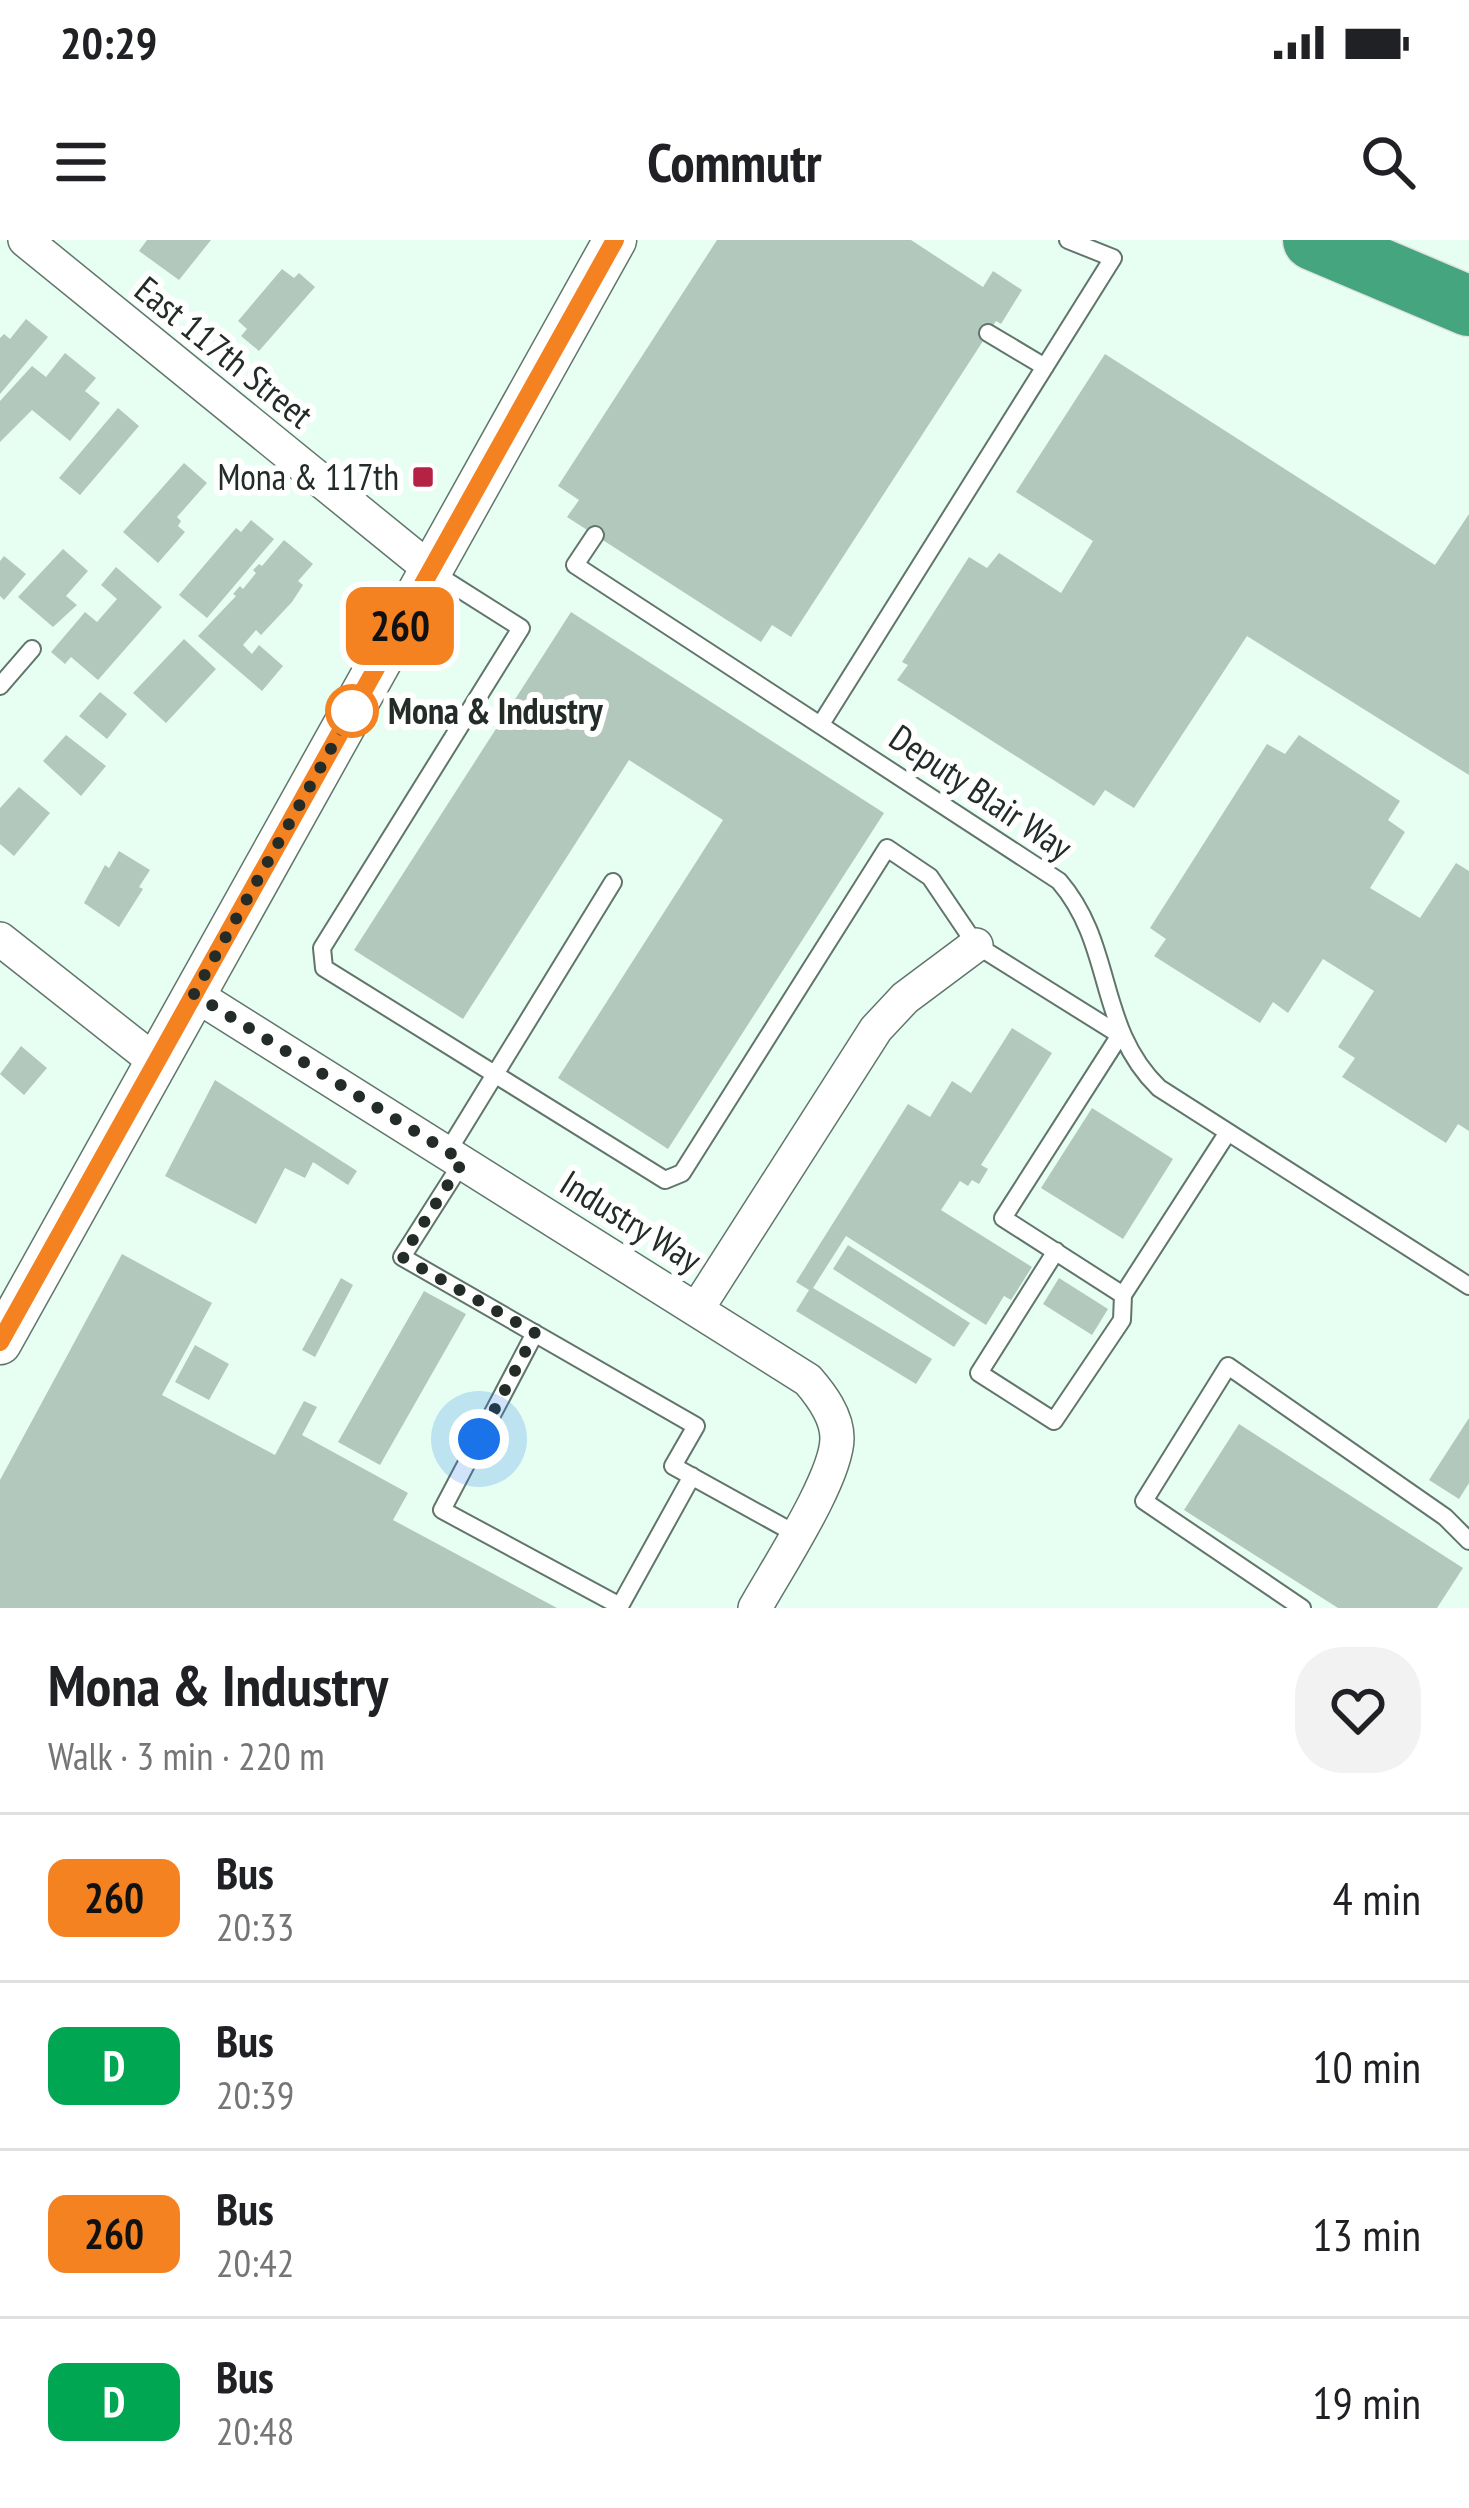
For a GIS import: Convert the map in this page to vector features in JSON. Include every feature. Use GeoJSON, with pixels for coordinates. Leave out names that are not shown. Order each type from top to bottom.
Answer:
{"type":"FeatureCollection","features":[{"type":"Feature","properties":{"kind":"highway"},"geometry":{"type":"LineString","coordinates":[[1313,240],[1469,306]]}},
{"type":"Feature","properties":{"kind":"street","name":"East 117th Street"},"geometry":{"type":"LineString","coordinates":[[25,240],[431,570]]}},
{"type":"Feature","properties":{"kind":"street"},"geometry":{"type":"LineString","coordinates":[[0,1342],[614,240]]}},
{"type":"Feature","properties":{"kind":"street"},"geometry":{"type":"LineString","coordinates":[[0,939],[156,1062]]}},
{"type":"Feature","properties":{"kind":"street"},"geometry":{"type":"LineString","coordinates":[[698,1309],[876,1028],[905,998],[976,945]]}},
{"type":"Feature","properties":{"kind":"street","name":"Industry Way"},"geometry":{"type":"LineString","coordinates":[[194,994],[785,1363],[823,1397],[837,1438],[823,1485],[755,1608]]}},
{"type":"Feature","properties":{"kind":"lane"},"geometry":{"type":"LineString","coordinates":[[821,724],[1113,259],[1068,240]]}},
{"type":"Feature","properties":{"kind":"lane"},"geometry":{"type":"LineString","coordinates":[[988,333],[1045,367]]}},
{"type":"Feature","properties":{"kind":"lane","name":"Deputy Blair Way"},"geometry":{"type":"LineString","coordinates":[[595,535],[575,565],[1059,881],[1089,923],[1130,1056],[1159,1088],[1469,1286]]}},
{"type":"Feature","properties":{"kind":"lane"},"geometry":{"type":"LineString","coordinates":[[431,570],[521,628],[322,948],[324,968],[665,1180],[682,1173],[887,848],[930,877],[976,945],[1120,1035],[1003,1218],[1124,1295]]}},
{"type":"Feature","properties":{"kind":"lane"},"geometry":{"type":"LineString","coordinates":[[0,686],[32,649]]}},
{"type":"Feature","properties":{"kind":"lane"},"geometry":{"type":"LineString","coordinates":[[613,882],[495,1074],[402,1257],[696,1426],[673,1466],[796,1534]]}},
{"type":"Feature","properties":{"kind":"lane"},"geometry":{"type":"LineString","coordinates":[[1056,1251],[979,1373],[1054,1421],[1122,1320],[1124,1295],[1228,1132]]}},
{"type":"Feature","properties":{"kind":"lane"},"geometry":{"type":"LineString","coordinates":[[535,1333],[442,1510],[620,1606],[692,1476]]}},
{"type":"Feature","properties":{"kind":"lane"},"geometry":{"type":"LineString","coordinates":[[1302,1608],[1144,1501],[1228,1366],[1445,1517],[1469,1541]]}},
{"type":"Feature","properties":{"kind":"building"},"geometry":{"type":"Polygon","coordinates":[[[147,240],[211,240],[179,280],[139,251],[147,240]]]}},
{"type":"Feature","properties":{"kind":"building"},"geometry":{"type":"Polygon","coordinates":[[[717,240],[911,240],[983,287],[993,271],[1022,290],[1001,324],[996,321],[791,637],[772,625],[761,642],[567,517],[579,500],[558,486],[717,240]]]}},
{"type":"Feature","properties":{"kind":"building"},"geometry":{"type":"Polygon","coordinates":[[[282,269],[294,278],[299,273],[315,287],[259,351],[241,336],[247,329],[238,321],[282,269]]]}},
{"type":"Feature","properties":{"kind":"building"},"geometry":{"type":"Polygon","coordinates":[[[26,319],[48,337],[0,394],[0,338],[4,334],[10,339],[26,319]]]}},
{"type":"Feature","properties":{"kind":"building"},"geometry":{"type":"Polygon","coordinates":[[[65,353],[96,378],[85,391],[100,403],[70,441],[32,410],[0,442],[0,401],[32,366],[46,377],[65,353]]]}},
{"type":"Feature","properties":{"kind":"building"},"geometry":{"type":"Polygon","coordinates":[[[1105,354],[1435,565],[1469,514],[1469,775],[1247,636],[1134,808],[1105,790],[1094,806],[897,680],[908,665],[902,662],[969,557],[987,568],[999,553],[1061,593],[1093,541],[1016,492],[1105,354]]]}},
{"type":"Feature","properties":{"kind":"building"},"geometry":{"type":"Polygon","coordinates":[[[118,408],[139,426],[80,495],[59,478],[118,408]]]}},
{"type":"Feature","properties":{"kind":"building"},"geometry":{"type":"Polygon","coordinates":[[[184,463],[207,483],[177,517],[185,532],[158,563],[123,532],[184,463]]]}},
{"type":"Feature","properties":{"kind":"building"},"geometry":{"type":"Polygon","coordinates":[[[251,520],[274,539],[207,618],[179,595],[236,528],[241,532],[251,520]]]}},
{"type":"Feature","properties":{"kind":"building"},"geometry":{"type":"Polygon","coordinates":[[[284,540],[313,564],[298,581],[303,585],[292,602],[261,635],[256,630],[243,645],[252,654],[259,645],[283,666],[262,691],[198,636],[284,540]]]}},
{"type":"Feature","properties":{"kind":"building"},"geometry":{"type":"Polygon","coordinates":[[[63,549],[88,571],[66,596],[77,605],[53,627],[18,597],[63,549]]]}},
{"type":"Feature","properties":{"kind":"building"},"geometry":{"type":"Polygon","coordinates":[[[4,556],[26,574],[4,600],[0,561],[4,556]]]}},
{"type":"Feature","properties":{"kind":"building"},"geometry":{"type":"Polygon","coordinates":[[[116,567],[162,607],[98,680],[71,657],[65,664],[51,652],[85,612],[97,622],[117,599],[101,585],[116,567]]]}},
{"type":"Feature","properties":{"kind":"building"},"geometry":{"type":"Polygon","coordinates":[[[571,612],[884,813],[668,1149],[558,1078],[723,820],[629,760],[463,1019],[354,950],[571,612]]]}},
{"type":"Feature","properties":{"kind":"building"},"geometry":{"type":"Polygon","coordinates":[[[184,639],[216,669],[166,723],[133,693],[184,639]]]}},
{"type":"Feature","properties":{"kind":"building"},"geometry":{"type":"Polygon","coordinates":[[[100,692],[127,714],[107,739],[79,716],[100,692]]]}},
{"type":"Feature","properties":{"kind":"building"},"geometry":{"type":"Polygon","coordinates":[[[66,735],[106,766],[81,796],[43,761],[66,735]]]}},
{"type":"Feature","properties":{"kind":"building"},"geometry":{"type":"Polygon","coordinates":[[[1299,735],[1400,801],[1388,820],[1405,832],[1370,888],[1420,918],[1456,863],[1469,871],[1469,1131],[1458,1124],[1446,1143],[1342,1077],[1355,1058],[1338,1047],[1374,991],[1323,959],[1288,1013],[1273,1002],[1260,1023],[1154,956],[1166,939],[1150,928],[1267,744],[1285,754],[1299,735]]]}},
{"type":"Feature","properties":{"kind":"building"},"geometry":{"type":"Polygon","coordinates":[[[19,787],[50,813],[14,856],[0,844],[0,808],[19,787]]]}},
{"type":"Feature","properties":{"kind":"building"},"geometry":{"type":"Polygon","coordinates":[[[119,851],[150,870],[119,927],[84,903],[105,865],[109,868],[119,851]]]}},
{"type":"Feature","properties":{"kind":"building"},"geometry":{"type":"Polygon","coordinates":[[[1012,1028],[1052,1053],[981,1165],[988,1169],[979,1184],[972,1180],[968,1186],[960,1181],[941,1210],[1032,1267],[1011,1300],[1004,1296],[986,1325],[846,1236],[813,1288],[932,1359],[916,1384],[796,1311],[809,1290],[796,1282],[908,1104],[930,1117],[952,1081],[971,1093],[1012,1028]]]}},
{"type":"Feature","properties":{"kind":"building"},"geometry":{"type":"Polygon","coordinates":[[[21,1046],[47,1068],[24,1095],[0,1074],[21,1046]]]}},
{"type":"Feature","properties":{"kind":"building"},"geometry":{"type":"Polygon","coordinates":[[[215,1080],[357,1171],[348,1185],[313,1162],[305,1178],[285,1168],[256,1224],[165,1176],[215,1080]]]}},
{"type":"Feature","properties":{"kind":"building"},"geometry":{"type":"Polygon","coordinates":[[[1092,1108],[1173,1159],[1123,1239],[1041,1188],[1092,1108]]]}},
{"type":"Feature","properties":{"kind":"building"},"geometry":{"type":"Polygon","coordinates":[[[848,1245],[970,1323],[954,1347],[833,1269],[848,1245]]]}},
{"type":"Feature","properties":{"kind":"building"},"geometry":{"type":"Polygon","coordinates":[[[122,1254],[212,1303],[162,1395],[275,1455],[304,1401],[317,1407],[302,1435],[408,1493],[393,1520],[557,1608],[0,1608],[0,1480],[122,1254]]]}},
{"type":"Feature","properties":{"kind":"building"},"geometry":{"type":"Polygon","coordinates":[[[341,1278],[353,1285],[315,1357],[302,1350],[341,1278]]]}},
{"type":"Feature","properties":{"kind":"building"},"geometry":{"type":"Polygon","coordinates":[[[1059,1278],[1108,1309],[1092,1335],[1043,1304],[1059,1278]]]}},
{"type":"Feature","properties":{"kind":"building"},"geometry":{"type":"Polygon","coordinates":[[[424,1291],[466,1314],[380,1465],[338,1442],[424,1291]]]}},
{"type":"Feature","properties":{"kind":"building"},"geometry":{"type":"Polygon","coordinates":[[[195,1345],[229,1364],[209,1400],[175,1382],[195,1345]]]}},
{"type":"Feature","properties":{"kind":"building"},"geometry":{"type":"Polygon","coordinates":[[[1469,1418],[1469,1483],[1459,1499],[1429,1480],[1469,1418]]]}},
{"type":"Feature","properties":{"kind":"building"},"geometry":{"type":"Polygon","coordinates":[[[1239,1424],[1463,1568],[1437,1608],[1338,1608],[1184,1510],[1239,1424]]]}},
{"type":"Feature","properties":{"kind":"bus line","name":"260"},"geometry":{"type":"LineString","coordinates":[[0,1342],[615,240]]}},
{"type":"Feature","properties":{"kind":"place","name":"Mona & 117th"},"geometry":{"type":"Point","coordinates":[423,477]}},
{"type":"Feature","properties":{"kind":"place","name":"Mona & Industry"},"geometry":{"type":"Point","coordinates":[352,711]}},
{"type":"Feature","properties":{"kind":"route"},"geometry":{"type":"LineString","coordinates":[[352,711],[194,994],[463,1161],[402,1257],[535,1333],[479,1439]]}}]}
